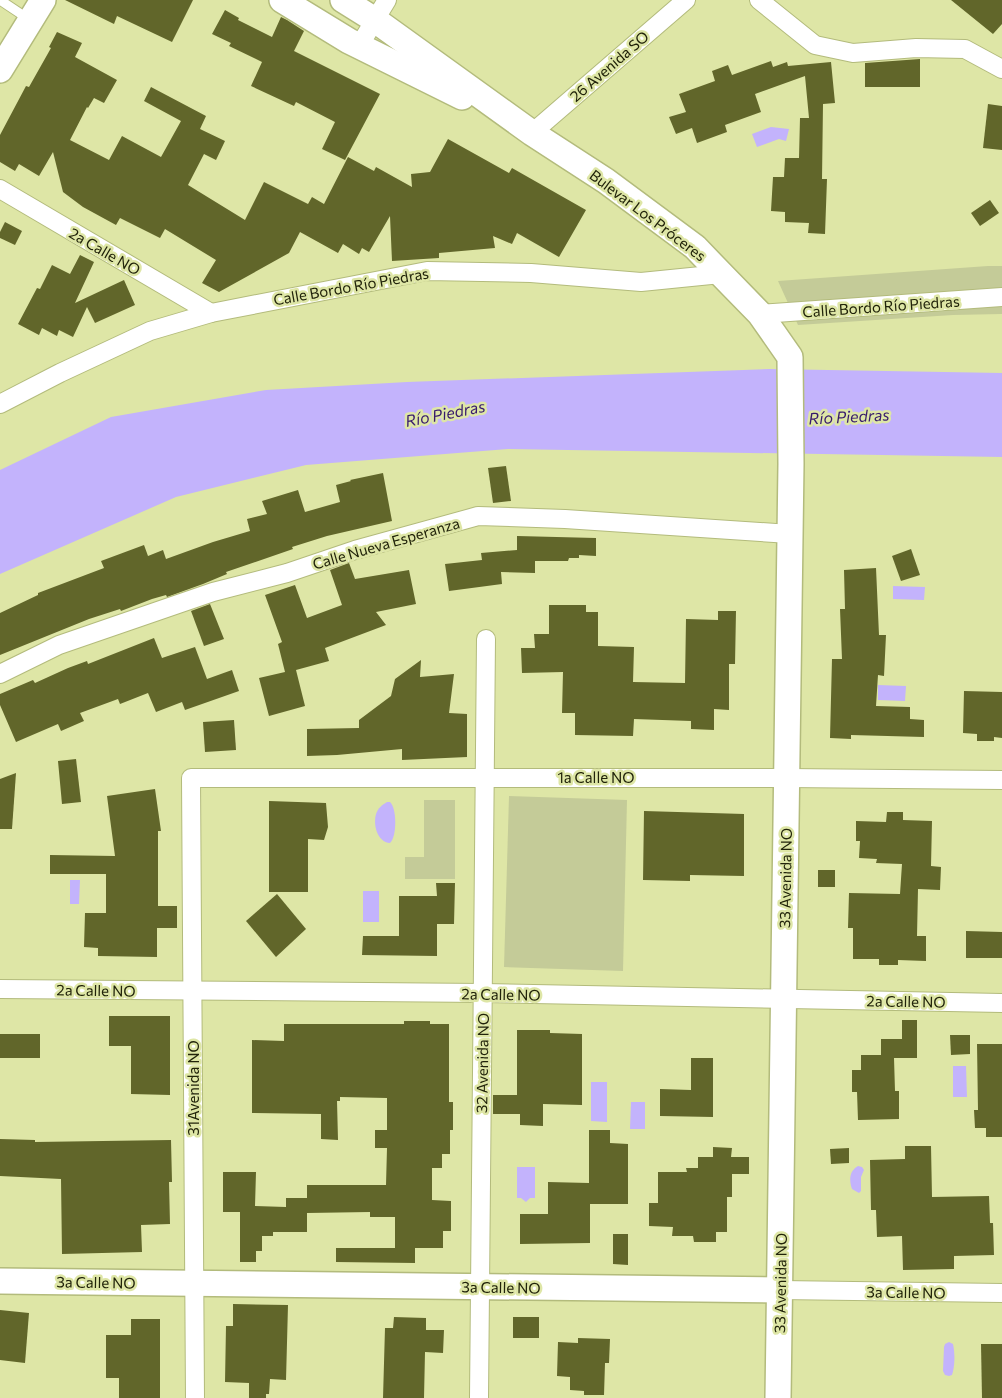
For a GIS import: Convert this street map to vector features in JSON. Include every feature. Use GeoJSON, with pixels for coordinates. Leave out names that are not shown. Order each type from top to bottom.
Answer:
{"type":"FeatureCollection","features":[{"type":"Feature","properties":{"kind":"street","name":"Bulevar Los Próceres"},"geometry":{"type":"LineString","coordinates":[[282,0],[359,46],[532,133]]}},
{"type":"Feature","properties":{"kind":"street","name":"Bulevar Los Próceres"},"geometry":{"type":"LineString","coordinates":[[343,0],[381,10],[532,133],[606,181],[695,247],[760,314],[790,357]]}},
{"type":"Feature","properties":{"kind":"street","name":"26 Avenida SO"},"geometry":{"type":"LineString","coordinates":[[532,133],[686,0]]}},
{"type":"Feature","properties":{"kind":"street"},"geometry":{"type":"LineString","coordinates":[[759,0],[815,45],[853,53],[916,48],[965,49],[1002,69]]}},
{"type":"Feature","properties":{"kind":"street"},"geometry":{"type":"LineString","coordinates":[[0,70],[37,10]]}},
{"type":"Feature","properties":{"kind":"street"},"geometry":{"type":"LineString","coordinates":[[359,46],[381,10]]}},
{"type":"Feature","properties":{"kind":"street","name":"2a Calle NO"},"geometry":{"type":"LineString","coordinates":[[0,190],[211,313]]}},
{"type":"Feature","properties":{"kind":"street","name":"Calle Bordo Río Piedras"},"geometry":{"type":"LineString","coordinates":[[0,404],[60,373],[150,331],[211,313],[427,271],[531,273],[641,282],[721,274]]}},
{"type":"Feature","properties":{"kind":"street","name":"Calle Bordo Río Piedras"},"geometry":{"type":"LineString","coordinates":[[760,314],[1002,297]]}},
{"type":"Feature","properties":{"kind":"street","name":"33 Avenida NO"},"geometry":{"type":"LineString","coordinates":[[778,1398],[791,464],[790,357]]}},
{"type":"Feature","properties":{"kind":"street","name":"Calle Nueva Esperanza"},"geometry":{"type":"LineString","coordinates":[[0,674],[59,645],[213,592],[287,573],[354,550],[478,516],[566,519],[790,534]]}},
{"type":"Feature","properties":{"kind":"street","name":"32 Avenida NO"},"geometry":{"type":"LineString","coordinates":[[479,1398],[486,639]]}},
{"type":"Feature","properties":{"kind":"street","name":"1a Calle NO"},"geometry":{"type":"LineString","coordinates":[[191,778],[1002,780]]}},
{"type":"Feature","properties":{"kind":"street","name":"31Avenida NO"},"geometry":{"type":"LineString","coordinates":[[191,778],[195,1398]]}},
{"type":"Feature","properties":{"kind":"street","name":"2a Calle NO"},"geometry":{"type":"LineString","coordinates":[[0,989],[483,993],[1002,1003]]}},
{"type":"Feature","properties":{"kind":"street","name":"3a Calle NO"},"geometry":{"type":"LineString","coordinates":[[0,1281],[1002,1293]]}},
{"type":"Feature","properties":{"kind":"lane"},"geometry":{"type":"LineString","coordinates":[[0,0],[37,10]]}},
{"type":"Feature","properties":{"kind":"green space"},"geometry":{"type":"Polygon","coordinates":[[[1002,266],[1002,314],[953,315],[798,325],[778,281],[1002,266]]]}},
{"type":"Feature","properties":{"kind":"green space"},"geometry":{"type":"Polygon","coordinates":[[[509,796],[627,800],[623,971],[504,967],[509,796]]]}},
{"type":"Feature","properties":{"kind":"green space"},"geometry":{"type":"Polygon","coordinates":[[[424,800],[455,800],[455,879],[405,879],[405,857],[424,857],[424,800]]]}},
{"type":"Feature","properties":{"kind":"water"},"geometry":{"type":"Polygon","coordinates":[[[771,127],[789,129],[786,141],[779,139],[757,147],[752,134],[771,127]]]}},
{"type":"Feature","properties":{"kind":"water","name":"Río Piedras"},"geometry":{"type":"Polygon","coordinates":[[[770,369],[1002,373],[1002,457],[508,449],[306,465],[176,497],[0,574],[0,470],[111,417],[266,390],[407,382],[770,369]]]}},
{"type":"Feature","properties":{"kind":"water"},"geometry":{"type":"Polygon","coordinates":[[[893,586],[925,587],[924,600],[893,599],[893,586]]]}},
{"type":"Feature","properties":{"kind":"water"},"geometry":{"type":"Polygon","coordinates":[[[878,685],[906,686],[905,701],[878,700],[878,685]]]}},
{"type":"Feature","properties":{"kind":"water"},"geometry":{"type":"Polygon","coordinates":[[[387,802],[390,802],[392,805],[395,816],[394,835],[390,843],[382,840],[379,836],[375,823],[378,810],[387,802]]]}},
{"type":"Feature","properties":{"kind":"water"},"geometry":{"type":"Polygon","coordinates":[[[70,880],[80,880],[79,904],[70,904],[70,880]]]}},
{"type":"Feature","properties":{"kind":"water"},"geometry":{"type":"Polygon","coordinates":[[[363,891],[379,891],[379,922],[363,922],[363,891]]]}},
{"type":"Feature","properties":{"kind":"water"},"geometry":{"type":"Polygon","coordinates":[[[953,1066],[966,1066],[967,1097],[953,1097],[953,1066]]]}},
{"type":"Feature","properties":{"kind":"water"},"geometry":{"type":"Polygon","coordinates":[[[591,1082],[607,1082],[607,1122],[591,1121],[591,1082]]]}},
{"type":"Feature","properties":{"kind":"water"},"geometry":{"type":"Polygon","coordinates":[[[631,1102],[645,1102],[645,1129],[630,1129],[631,1102]]]}},
{"type":"Feature","properties":{"kind":"water"},"geometry":{"type":"Polygon","coordinates":[[[858,1166],[864,1170],[861,1177],[861,1191],[859,1193],[852,1189],[850,1182],[851,1173],[858,1166]]]}},
{"type":"Feature","properties":{"kind":"water"},"geometry":{"type":"Polygon","coordinates":[[[517,1167],[535,1167],[535,1198],[530,1198],[526,1202],[521,1198],[517,1198],[517,1167]]]}},
{"type":"Feature","properties":{"kind":"water"},"geometry":{"type":"Polygon","coordinates":[[[949,1342],[953,1344],[954,1368],[952,1375],[949,1376],[945,1375],[943,1371],[944,1347],[949,1342]]]}},
{"type":"Feature","properties":{"kind":"building"},"geometry":{"type":"Polygon","coordinates":[[[65,0],[193,0],[172,42],[117,16],[114,24],[65,0]]]}},
{"type":"Feature","properties":{"kind":"building"},"geometry":{"type":"Polygon","coordinates":[[[951,0],[1002,0],[1002,24],[993,34],[951,0]]]}},
{"type":"Feature","properties":{"kind":"building"},"geometry":{"type":"Polygon","coordinates":[[[225,10],[239,18],[238,20],[272,37],[281,17],[287,20],[304,31],[294,51],[380,94],[345,160],[322,149],[335,122],[296,102],[294,106],[251,86],[262,62],[229,46],[231,43],[212,34],[225,10]]]}},
{"type":"Feature","properties":{"kind":"building"},"geometry":{"type":"Polygon","coordinates":[[[57,32],[82,43],[75,57],[117,80],[104,103],[94,98],[87,107],[70,140],[109,160],[122,136],[161,157],[181,121],[144,101],[151,87],[206,116],[200,129],[225,141],[216,160],[204,154],[188,185],[245,220],[264,182],[308,204],[312,197],[324,204],[348,157],[374,171],[376,167],[412,187],[411,174],[430,172],[448,139],[509,173],[512,168],[586,210],[559,257],[517,233],[512,244],[493,236],[495,248],[439,253],[439,258],[392,261],[390,216],[369,252],[362,248],[359,254],[343,244],[338,253],[300,232],[289,253],[219,292],[202,283],[216,260],[165,229],[160,238],[120,218],[116,225],[83,207],[63,192],[53,152],[39,176],[19,164],[15,171],[0,162],[0,135],[26,86],[29,87],[51,48],[49,47],[57,32]]]}},
{"type":"Feature","properties":{"kind":"building"},"geometry":{"type":"Polygon","coordinates":[[[920,59],[920,87],[865,87],[865,63],[920,59]]]}},
{"type":"Feature","properties":{"kind":"building"},"geometry":{"type":"Polygon","coordinates":[[[771,61],[773,67],[787,62],[788,66],[831,62],[835,103],[823,104],[822,179],[827,179],[825,234],[808,233],[809,223],[785,222],[785,212],[771,211],[773,177],[784,177],[785,158],[799,158],[800,118],[809,118],[805,76],[755,94],[761,112],[725,125],[727,132],[697,143],[692,128],[676,134],[669,117],[686,112],[679,94],[715,81],[712,71],[728,65],[732,75],[771,61]]]}},
{"type":"Feature","properties":{"kind":"building"},"geometry":{"type":"Polygon","coordinates":[[[988,104],[1002,106],[1002,150],[983,148],[988,104]]]}},
{"type":"Feature","properties":{"kind":"building"},"geometry":{"type":"Polygon","coordinates":[[[990,200],[999,213],[980,226],[971,213],[990,200]]]}},
{"type":"Feature","properties":{"kind":"building"},"geometry":{"type":"Polygon","coordinates":[[[5,222],[22,231],[15,245],[0,238],[0,232],[5,222]]]}},
{"type":"Feature","properties":{"kind":"building"},"geometry":{"type":"Polygon","coordinates":[[[80,255],[94,262],[75,303],[124,280],[135,305],[95,323],[87,307],[73,337],[59,330],[57,336],[42,328],[39,335],[18,324],[37,288],[40,289],[52,265],[70,274],[80,255]]]}},
{"type":"Feature","properties":{"kind":"building"},"geometry":{"type":"Polygon","coordinates":[[[506,466],[511,501],[493,503],[488,468],[506,466]]]}},
{"type":"Feature","properties":{"kind":"building"},"geometry":{"type":"Polygon","coordinates":[[[383,473],[392,521],[327,536],[292,547],[293,549],[226,572],[227,574],[203,584],[167,597],[166,595],[121,611],[120,609],[89,619],[0,655],[0,613],[38,595],[38,593],[104,568],[101,561],[144,545],[148,556],[163,550],[166,559],[250,531],[247,519],[267,514],[262,501],[298,490],[305,512],[340,502],[336,485],[383,473]]]}},
{"type":"Feature","properties":{"kind":"building"},"geometry":{"type":"Polygon","coordinates":[[[517,536],[596,538],[596,556],[579,555],[579,558],[569,558],[568,561],[535,561],[535,573],[501,572],[502,584],[449,591],[445,564],[482,560],[481,553],[517,550],[517,536]]]}},
{"type":"Feature","properties":{"kind":"building"},"geometry":{"type":"Polygon","coordinates":[[[911,549],[920,575],[901,581],[892,556],[911,549]]]}},
{"type":"Feature","properties":{"kind":"building"},"geometry":{"type":"Polygon","coordinates":[[[349,563],[355,579],[409,570],[416,604],[376,612],[386,625],[325,648],[329,661],[296,670],[305,706],[269,716],[259,678],[285,672],[278,644],[282,642],[265,595],[295,585],[307,618],[342,605],[330,570],[349,563]]]}},
{"type":"Feature","properties":{"kind":"building"},"geometry":{"type":"Polygon","coordinates":[[[876,568],[879,635],[886,635],[884,676],[878,675],[876,706],[910,707],[910,719],[924,720],[924,737],[851,735],[851,739],[830,738],[832,659],[842,659],[840,609],[845,609],[844,570],[876,568]]]}},
{"type":"Feature","properties":{"kind":"building"},"geometry":{"type":"Polygon","coordinates":[[[210,604],[224,639],[204,646],[191,611],[210,604]]]}},
{"type":"Feature","properties":{"kind":"building"},"geometry":{"type":"Polygon","coordinates":[[[549,605],[586,605],[586,612],[598,612],[598,646],[634,647],[633,682],[685,683],[686,619],[718,620],[718,611],[736,611],[735,664],[729,664],[729,710],[714,709],[714,730],[691,729],[691,721],[634,719],[633,736],[575,735],[575,713],[562,713],[563,672],[522,673],[521,648],[535,648],[534,634],[549,634],[549,605]]]}},
{"type":"Feature","properties":{"kind":"building"},"geometry":{"type":"Polygon","coordinates":[[[154,638],[162,658],[195,647],[207,679],[232,670],[239,691],[185,710],[182,702],[156,712],[148,693],[120,704],[118,699],[80,713],[84,721],[61,731],[58,724],[16,742],[0,705],[0,694],[33,680],[35,683],[87,661],[88,664],[154,638]]]}},
{"type":"Feature","properties":{"kind":"building"},"geometry":{"type":"Polygon","coordinates":[[[421,660],[420,677],[454,674],[449,713],[467,714],[467,757],[402,760],[402,749],[307,756],[307,729],[359,728],[359,720],[391,696],[395,679],[421,660]]]}},
{"type":"Feature","properties":{"kind":"building"},"geometry":{"type":"Polygon","coordinates":[[[964,691],[1002,692],[1002,738],[994,737],[994,741],[977,741],[977,734],[963,733],[964,691]]]}},
{"type":"Feature","properties":{"kind":"building"},"geometry":{"type":"Polygon","coordinates":[[[234,720],[236,750],[205,752],[203,722],[234,720]]]}},
{"type":"Feature","properties":{"kind":"building"},"geometry":{"type":"Polygon","coordinates":[[[76,759],[81,802],[62,804],[58,761],[76,759]]]}},
{"type":"Feature","properties":{"kind":"building"},"geometry":{"type":"Polygon","coordinates":[[[16,773],[12,829],[0,829],[0,779],[16,773]]]}},
{"type":"Feature","properties":{"kind":"building"},"geometry":{"type":"Polygon","coordinates":[[[155,789],[161,831],[158,831],[158,906],[177,906],[177,928],[157,928],[157,957],[98,956],[98,948],[84,947],[85,913],[106,913],[106,874],[50,874],[50,855],[115,856],[107,796],[155,789]]]}},
{"type":"Feature","properties":{"kind":"building"},"geometry":{"type":"Polygon","coordinates":[[[269,801],[326,803],[328,827],[324,840],[308,839],[308,892],[269,892],[269,801]]]}},
{"type":"Feature","properties":{"kind":"building"},"geometry":{"type":"Polygon","coordinates":[[[644,811],[744,814],[744,876],[690,875],[690,881],[643,880],[644,811]]]}},
{"type":"Feature","properties":{"kind":"building"},"geometry":{"type":"Polygon","coordinates":[[[887,812],[903,812],[903,820],[932,821],[931,866],[941,867],[940,890],[918,889],[917,936],[926,936],[926,961],[898,960],[898,965],[879,965],[879,959],[853,959],[853,928],[848,928],[849,893],[900,894],[902,864],[876,863],[877,859],[859,858],[860,841],[856,841],[856,821],[886,822],[887,812]]]}},
{"type":"Feature","properties":{"kind":"building"},"geometry":{"type":"Polygon","coordinates":[[[818,870],[835,870],[835,887],[818,887],[818,870]]]}},
{"type":"Feature","properties":{"kind":"building"},"geometry":{"type":"Polygon","coordinates":[[[436,883],[455,883],[454,924],[437,924],[437,956],[362,955],[363,936],[399,936],[399,896],[437,896],[436,883]]]}},
{"type":"Feature","properties":{"kind":"building"},"geometry":{"type":"Polygon","coordinates":[[[277,894],[306,929],[276,957],[246,921],[277,894]]]}},
{"type":"Feature","properties":{"kind":"building"},"geometry":{"type":"Polygon","coordinates":[[[966,931],[1002,932],[1002,958],[966,958],[966,931]]]}},
{"type":"Feature","properties":{"kind":"building"},"geometry":{"type":"Polygon","coordinates":[[[109,1016],[170,1016],[170,1095],[131,1094],[131,1046],[109,1046],[109,1016]]]}},
{"type":"Feature","properties":{"kind":"building"},"geometry":{"type":"Polygon","coordinates":[[[902,1020],[917,1020],[917,1058],[894,1058],[895,1091],[899,1091],[899,1119],[858,1120],[857,1092],[852,1092],[852,1070],[861,1070],[861,1055],[881,1055],[881,1039],[902,1039],[902,1020]]]}},
{"type":"Feature","properties":{"kind":"building"},"geometry":{"type":"Polygon","coordinates":[[[404,1021],[430,1021],[430,1024],[449,1024],[449,1102],[453,1102],[453,1130],[450,1130],[450,1154],[442,1154],[442,1168],[432,1168],[432,1200],[451,1201],[451,1231],[443,1231],[443,1248],[415,1248],[415,1263],[336,1262],[336,1248],[395,1248],[395,1217],[370,1217],[370,1212],[307,1213],[307,1232],[273,1232],[273,1236],[262,1236],[262,1251],[256,1251],[256,1262],[240,1262],[240,1212],[223,1212],[223,1172],[256,1172],[255,1206],[286,1207],[286,1198],[307,1198],[307,1185],[386,1185],[387,1148],[375,1148],[375,1130],[387,1130],[387,1098],[340,1097],[340,1101],[337,1101],[338,1140],[321,1139],[321,1114],[252,1113],[252,1040],[284,1041],[284,1024],[404,1024],[404,1021]]]}},
{"type":"Feature","properties":{"kind":"building"},"geometry":{"type":"Polygon","coordinates":[[[517,1030],[550,1030],[550,1033],[582,1034],[582,1105],[543,1104],[543,1126],[520,1125],[520,1114],[493,1114],[493,1095],[517,1095],[517,1030]]]}},
{"type":"Feature","properties":{"kind":"building"},"geometry":{"type":"Polygon","coordinates":[[[0,1034],[40,1034],[40,1058],[0,1058],[0,1034]]]}},
{"type":"Feature","properties":{"kind":"building"},"geometry":{"type":"Polygon","coordinates":[[[950,1035],[970,1035],[970,1054],[951,1055],[950,1035]]]}},
{"type":"Feature","properties":{"kind":"building"},"geometry":{"type":"Polygon","coordinates":[[[977,1044],[1002,1044],[1002,1137],[986,1137],[986,1128],[975,1128],[974,1110],[978,1110],[977,1044]]]}},
{"type":"Feature","properties":{"kind":"building"},"geometry":{"type":"Polygon","coordinates":[[[691,1058],[713,1058],[713,1117],[660,1116],[660,1089],[691,1090],[691,1058]]]}},
{"type":"Feature","properties":{"kind":"building"},"geometry":{"type":"Polygon","coordinates":[[[589,1130],[610,1130],[610,1143],[628,1144],[628,1204],[590,1204],[590,1243],[520,1244],[520,1214],[548,1214],[548,1182],[589,1183],[589,1130]]]}},
{"type":"Feature","properties":{"kind":"building"},"geometry":{"type":"Polygon","coordinates":[[[0,1139],[35,1140],[35,1142],[171,1140],[170,1224],[141,1225],[142,1252],[62,1254],[61,1179],[0,1176],[0,1139]]]}},
{"type":"Feature","properties":{"kind":"building"},"geometry":{"type":"Polygon","coordinates":[[[905,1146],[931,1146],[932,1197],[989,1196],[990,1223],[993,1223],[994,1255],[954,1256],[954,1269],[903,1270],[902,1236],[877,1237],[876,1210],[871,1210],[870,1160],[905,1159],[905,1146]]]}},
{"type":"Feature","properties":{"kind":"building"},"geometry":{"type":"Polygon","coordinates":[[[713,1147],[732,1148],[731,1157],[749,1157],[749,1174],[732,1174],[732,1197],[727,1197],[727,1232],[716,1232],[716,1242],[694,1242],[693,1236],[672,1236],[673,1227],[649,1226],[649,1203],[658,1203],[658,1172],[687,1172],[686,1168],[698,1168],[698,1157],[713,1157],[713,1147]]]}},
{"type":"Feature","properties":{"kind":"building"},"geometry":{"type":"Polygon","coordinates":[[[849,1148],[849,1163],[831,1164],[830,1149],[849,1148]]]}},
{"type":"Feature","properties":{"kind":"building"},"geometry":{"type":"Polygon","coordinates":[[[613,1234],[628,1234],[628,1265],[613,1264],[613,1234]]]}},
{"type":"Feature","properties":{"kind":"building"},"geometry":{"type":"Polygon","coordinates":[[[233,1304],[288,1305],[286,1380],[270,1379],[269,1394],[266,1394],[266,1398],[249,1398],[249,1383],[225,1382],[226,1326],[233,1326],[233,1304]]]}},
{"type":"Feature","properties":{"kind":"building"},"geometry":{"type":"Polygon","coordinates":[[[0,1310],[29,1313],[25,1363],[0,1360],[0,1310]]]}},
{"type":"Feature","properties":{"kind":"building"},"geometry":{"type":"Polygon","coordinates":[[[394,1317],[426,1318],[426,1330],[444,1330],[443,1353],[425,1352],[424,1398],[383,1398],[385,1328],[393,1328],[394,1317]]]}},
{"type":"Feature","properties":{"kind":"building"},"geometry":{"type":"Polygon","coordinates":[[[513,1317],[539,1317],[539,1338],[513,1338],[513,1317]]]}},
{"type":"Feature","properties":{"kind":"building"},"geometry":{"type":"Polygon","coordinates":[[[131,1319],[160,1319],[160,1398],[119,1398],[119,1378],[106,1378],[106,1335],[131,1335],[131,1319]]]}},
{"type":"Feature","properties":{"kind":"building"},"geometry":{"type":"Polygon","coordinates":[[[578,1338],[610,1339],[609,1363],[605,1363],[604,1395],[584,1395],[584,1391],[570,1390],[570,1377],[557,1376],[558,1342],[578,1343],[578,1338]]]}},
{"type":"Feature","properties":{"kind":"building"},"geometry":{"type":"Polygon","coordinates":[[[981,1344],[1002,1344],[1002,1398],[982,1398],[981,1344]]]}}]}
